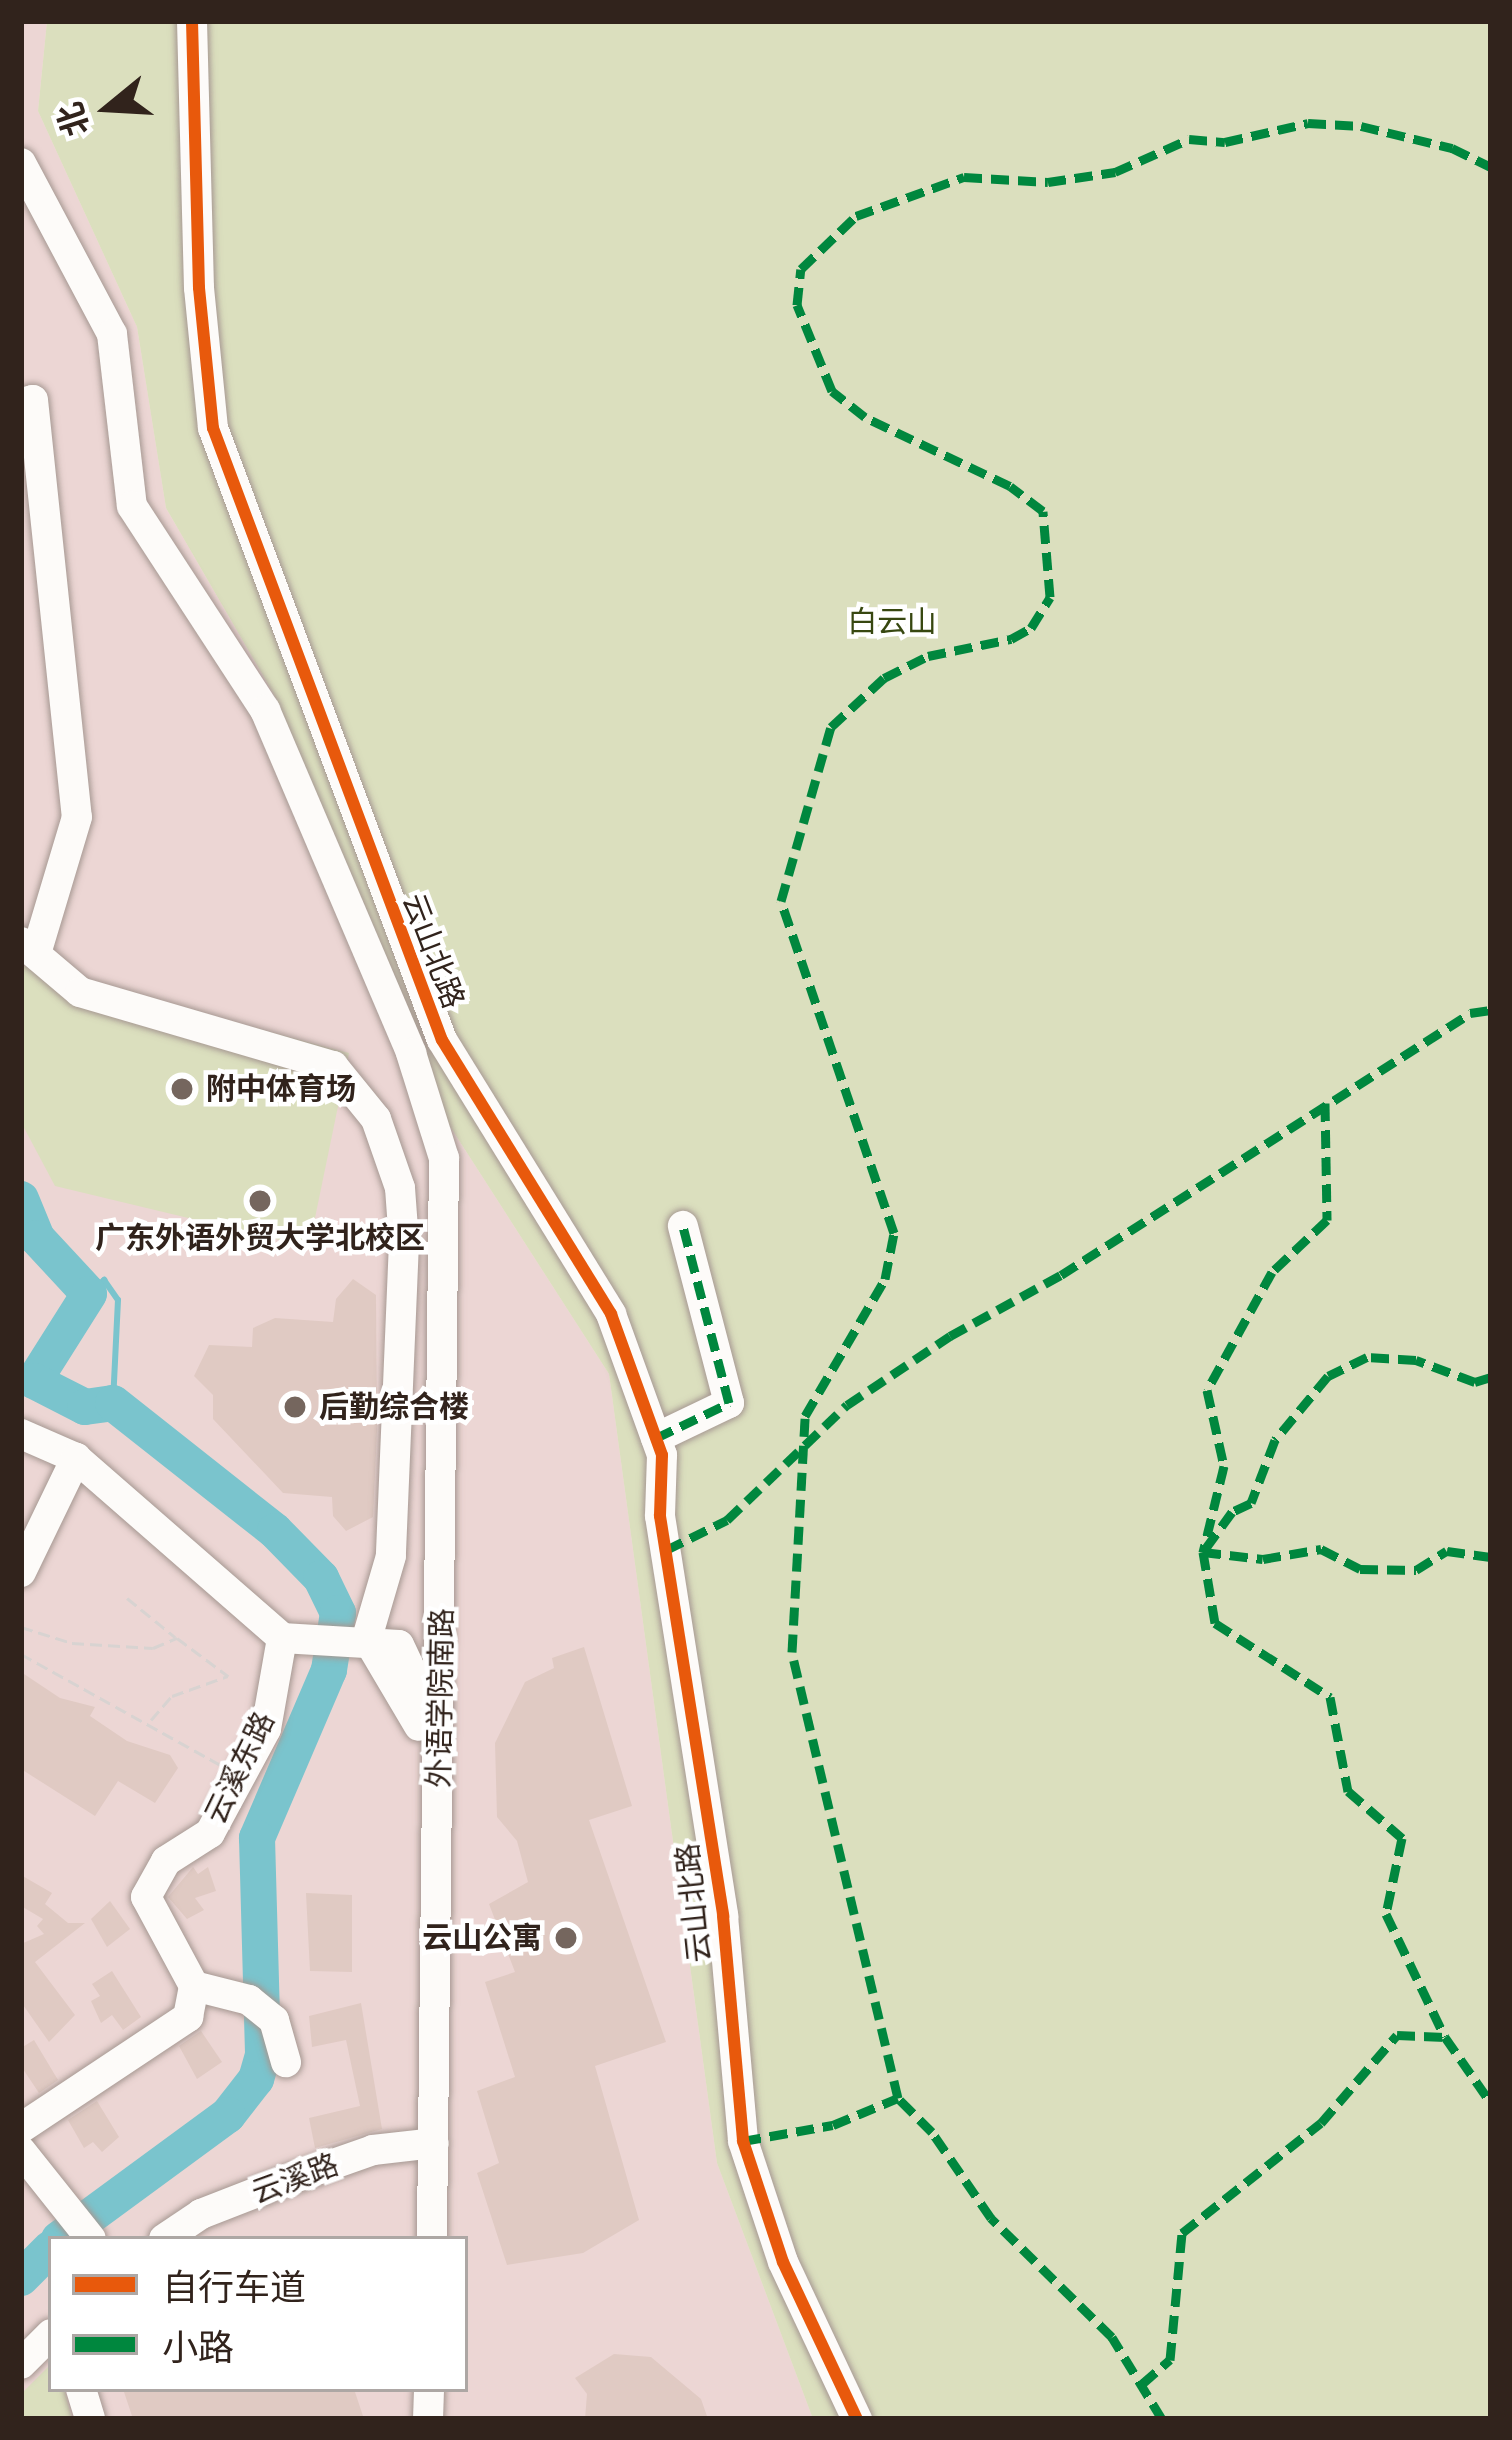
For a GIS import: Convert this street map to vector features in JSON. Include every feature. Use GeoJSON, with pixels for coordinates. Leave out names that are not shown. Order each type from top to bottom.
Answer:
{"type":"FeatureCollection","features":[{"type":"Feature","properties":{"kind":"street","name":"云山北路"},"geometry":{"type":"LineString","coordinates":[[192,21],[199,288],[213,428],[442,1040],[611,1314],[656,1438],[660,1516],[723,1916],[743,2141],[783,2262],[857,2419]]}},
{"type":"Feature","properties":{"kind":"street","name":"外语学院南路"},"geometry":{"type":"LineString","coordinates":[[21,163],[112,334],[132,506],[265,710],[411,1053],[444,1158],[432,2236]]}},
{"type":"Feature","properties":{"kind":"street"},"geometry":{"type":"LineString","coordinates":[[21,403],[32,400],[77,817],[28,948],[80,992],[333,1066],[376,1119],[400,1188],[404,1242],[391,1556],[367,1638],[414,1714],[440,1778]]}},
{"type":"Feature","properties":{"kind":"street"},"geometry":{"type":"LineString","coordinates":[[411,1053],[442,1040]]}},
{"type":"Feature","properties":{"kind":"street"},"geometry":{"type":"LineString","coordinates":[[656,1438],[729,1402],[683,1226]]}},
{"type":"Feature","properties":{"kind":"street"},"geometry":{"type":"LineString","coordinates":[[21,1434],[76,1457],[282,1638],[367,1638],[400,1645],[412,1662],[441,1741]]}},
{"type":"Feature","properties":{"kind":"street"},"geometry":{"type":"LineString","coordinates":[[21,1572],[76,1457]]}},
{"type":"Feature","properties":{"kind":"street","name":"云溪东路"},"geometry":{"type":"LineString","coordinates":[[194,1986],[146,1898],[166,1861],[210,1833],[236,1774],[266,1729],[282,1638]]}},
{"type":"Feature","properties":{"kind":"street"},"geometry":{"type":"LineString","coordinates":[[21,2128],[188,2017],[194,1986],[249,2000],[274,2020],[286,2062]]}},
{"type":"Feature","properties":{"kind":"street","name":"云溪路"},"geometry":{"type":"LineString","coordinates":[[168,2236],[201,2214],[288,2180],[374,2150],[434,2143]]}},
{"type":"Feature","properties":{"kind":"street"},"geometry":{"type":"LineString","coordinates":[[21,2151],[83,2227]]}},
{"type":"Feature","properties":{"kind":"street"},"geometry":{"type":"LineString","coordinates":[[21,2365],[48,2337]]}},
{"type":"Feature","properties":{"kind":"path"},"geometry":{"type":"LineString","coordinates":[[128,1598],[228,1676],[172,1696],[150,1721]]}},
{"type":"Feature","properties":{"kind":"path"},"geometry":{"type":"LineString","coordinates":[[21,1627],[72,1643],[153,1648],[176,1638]]}},
{"type":"Feature","properties":{"kind":"path"},"geometry":{"type":"LineString","coordinates":[[21,1654],[150,1721],[236,1774]]}},
{"type":"Feature","properties":{"kind":"shaded area","name":"广东外语外贸大学北校区"},"geometry":{"type":"Polygon","coordinates":[[[21,21],[47,21],[38,111],[137,327],[166,508],[276,698],[444,1117],[609,1374],[717,2163],[813,2419],[21,2419],[21,21]]]}},
{"type":"Feature","properties":{"kind":"green space","name":"白云山"},"geometry":{"type":"Polygon","coordinates":[[[47,21],[1491,21],[1491,2419],[813,2419],[717,2163],[609,1374],[444,1117],[276,698],[166,508],[137,327],[38,111],[47,21]]]}},
{"type":"Feature","properties":{"kind":"green space","name":"附中体育场"},"geometry":{"type":"Polygon","coordinates":[[[22,965],[349,1053],[309,1247],[55,1186],[22,1124],[22,965]]]}},
{"type":"Feature","properties":{"kind":"green space"},"geometry":{"type":"Polygon","coordinates":[[[48,2367],[48,2392],[65,2392],[72,2419],[21,2419],[21,2394],[48,2367]]]}},
{"type":"Feature","properties":{"kind":"building","name":"后勤综合楼"},"geometry":{"type":"Polygon","coordinates":[[[353,1279],[376,1295],[377,1430],[373,1517],[346,1531],[333,1516],[332,1497],[283,1493],[213,1419],[213,1395],[194,1376],[209,1345],[252,1347],[253,1328],[275,1318],[333,1322],[336,1299],[353,1279]]]}},
{"type":"Feature","properties":{"kind":"building","name":"云山公寓"},"geometry":{"type":"Polygon","coordinates":[[[584,1647],[632,1806],[589,1820],[666,2042],[595,2066],[639,2220],[583,2253],[507,2265],[477,2173],[499,2163],[477,2091],[515,2077],[485,1982],[515,1972],[489,1904],[528,1882],[517,1841],[497,1817],[495,1743],[525,1682],[554,1668],[552,1658],[584,1647]]]}},
{"type":"Feature","properties":{"kind":"building"},"geometry":{"type":"Polygon","coordinates":[[[21,1672],[60,1698],[95,1707],[90,1716],[127,1741],[170,1755],[178,1768],[155,1803],[118,1781],[95,1816],[21,1769],[21,1672]]]}},
{"type":"Feature","properties":{"kind":"building"},"geometry":{"type":"Polygon","coordinates":[[[193,1867],[198,1874],[208,1867],[216,1891],[195,1898],[204,1910],[187,1919],[168,1897],[193,1867]]]}},
{"type":"Feature","properties":{"kind":"building"},"geometry":{"type":"Polygon","coordinates":[[[21,1875],[52,1893],[45,1904],[68,1923],[85,1923],[35,1962],[75,2015],[49,2042],[21,2002],[21,1944],[44,1934],[37,1926],[43,1919],[21,1906],[21,1875]]]}},
{"type":"Feature","properties":{"kind":"building"},"geometry":{"type":"Polygon","coordinates":[[[306,1893],[352,1895],[352,1972],[310,1971],[306,1893]]]}},
{"type":"Feature","properties":{"kind":"building"},"geometry":{"type":"Polygon","coordinates":[[[110,1901],[130,1929],[107,1947],[91,1919],[110,1901]]]}},
{"type":"Feature","properties":{"kind":"building"},"geometry":{"type":"Polygon","coordinates":[[[112,1971],[141,2017],[123,2030],[112,2015],[101,2023],[91,2001],[100,1996],[92,1984],[112,1971]]]}},
{"type":"Feature","properties":{"kind":"building"},"geometry":{"type":"Polygon","coordinates":[[[361,2003],[382,2129],[315,2148],[309,2118],[360,2106],[346,2040],[312,2047],[309,2016],[361,2003]]]}},
{"type":"Feature","properties":{"kind":"building"},"geometry":{"type":"Polygon","coordinates":[[[201,2031],[222,2062],[197,2079],[179,2046],[201,2031]]]}},
{"type":"Feature","properties":{"kind":"building"},"geometry":{"type":"Polygon","coordinates":[[[34,2040],[58,2080],[39,2093],[21,2066],[21,2048],[34,2040]]]}},
{"type":"Feature","properties":{"kind":"building"},"geometry":{"type":"Polygon","coordinates":[[[97,2101],[119,2137],[102,2152],[93,2142],[84,2148],[68,2120],[97,2101]]]}},
{"type":"Feature","properties":{"kind":"building"},"geometry":{"type":"Polygon","coordinates":[[[614,2354],[651,2357],[701,2399],[708,2419],[585,2419],[587,2394],[575,2378],[614,2354]]]}},
{"type":"Feature","properties":{"kind":"building"},"geometry":{"type":"Polygon","coordinates":[[[124,2392],[355,2392],[364,2419],[133,2419],[124,2392]]]}},
{"type":"Feature","properties":{"kind":"waterway"},"geometry":{"type":"LineString","coordinates":[[21,1199],[37,1238],[89,1294],[34,1381],[85,1407],[113,1403],[275,1531],[321,1578],[338,1613],[329,1670],[257,1838],[263,2055],[256,2079],[228,2115],[63,2236]]}},
{"type":"Feature","properties":{"kind":"waterway"},"geometry":{"type":"LineString","coordinates":[[89,1294],[104,1280],[118,1300],[113,1403]]}},
{"type":"Feature","properties":{"kind":"waterway"},"geometry":{"type":"LineString","coordinates":[[21,2278],[48,2251]]}},
{"type":"Feature","properties":{"kind":"marked path"},"geometry":{"type":"LineString","coordinates":[[1162,2419],[1112,2337],[991,2218],[932,2132],[898,2098],[792,1652],[805,1416],[885,1279],[894,1233],[781,901],[831,727],[884,678],[928,656],[1011,639],[1031,628],[1050,597],[1043,511],[1010,486],[865,417],[832,391],[797,305],[801,269],[856,216],[964,177],[1048,182],[1115,172],[1189,139],[1225,142],[1308,123],[1361,126],[1452,148],[1491,167]]}},
{"type":"Feature","properties":{"kind":"marked path"},"geometry":{"type":"LineString","coordinates":[[666,1550],[727,1520],[847,1405],[950,1336],[1061,1275],[1470,1013],[1491,1010]]}},
{"type":"Feature","properties":{"kind":"marked path"},"geometry":{"type":"LineString","coordinates":[[1325,1103],[1327,1220],[1272,1272],[1207,1390],[1224,1466],[1203,1552],[1215,1623],[1330,1697],[1348,1791],[1402,1838],[1386,1914],[1445,2037],[1491,2103]]}},
{"type":"Feature","properties":{"kind":"marked path"},"geometry":{"type":"LineString","coordinates":[[656,1438],[729,1403],[683,1226]]}},
{"type":"Feature","properties":{"kind":"marked path"},"geometry":{"type":"LineString","coordinates":[[1491,1377],[1475,1382],[1416,1360],[1367,1357],[1328,1376],[1275,1440],[1251,1503],[1232,1512],[1203,1552],[1263,1559],[1321,1549],[1360,1569],[1416,1570],[1447,1551],[1491,1557]]}},
{"type":"Feature","properties":{"kind":"marked path"},"geometry":{"type":"LineString","coordinates":[[1142,2384],[1170,2360],[1182,2233],[1321,2123],[1397,2035],[1445,2037]]}},
{"type":"Feature","properties":{"kind":"marked path"},"geometry":{"type":"LineString","coordinates":[[743,2141],[833,2125],[898,2098]]}},
{"type":"Feature","properties":{"kind":"cycle path"},"geometry":{"type":"LineString","coordinates":[[192,21],[199,288],[213,428],[442,1040],[611,1314],[662,1455],[660,1516],[723,1916],[743,2141],[783,2262],[857,2419]]}},
{"type":"Feature","properties":{"kind":"place","name":"附中体育场"},"geometry":{"type":"Point","coordinates":[182,1089]}},
{"type":"Feature","properties":{"kind":"place","name":"广东外语外贸大学北校区"},"geometry":{"type":"Point","coordinates":[260,1201]}},
{"type":"Feature","properties":{"kind":"place","name":"后勤综合楼"},"geometry":{"type":"Point","coordinates":[295,1407]}},
{"type":"Feature","properties":{"kind":"place","name":"云山公寓"},"geometry":{"type":"Point","coordinates":[566,1938]}}]}
